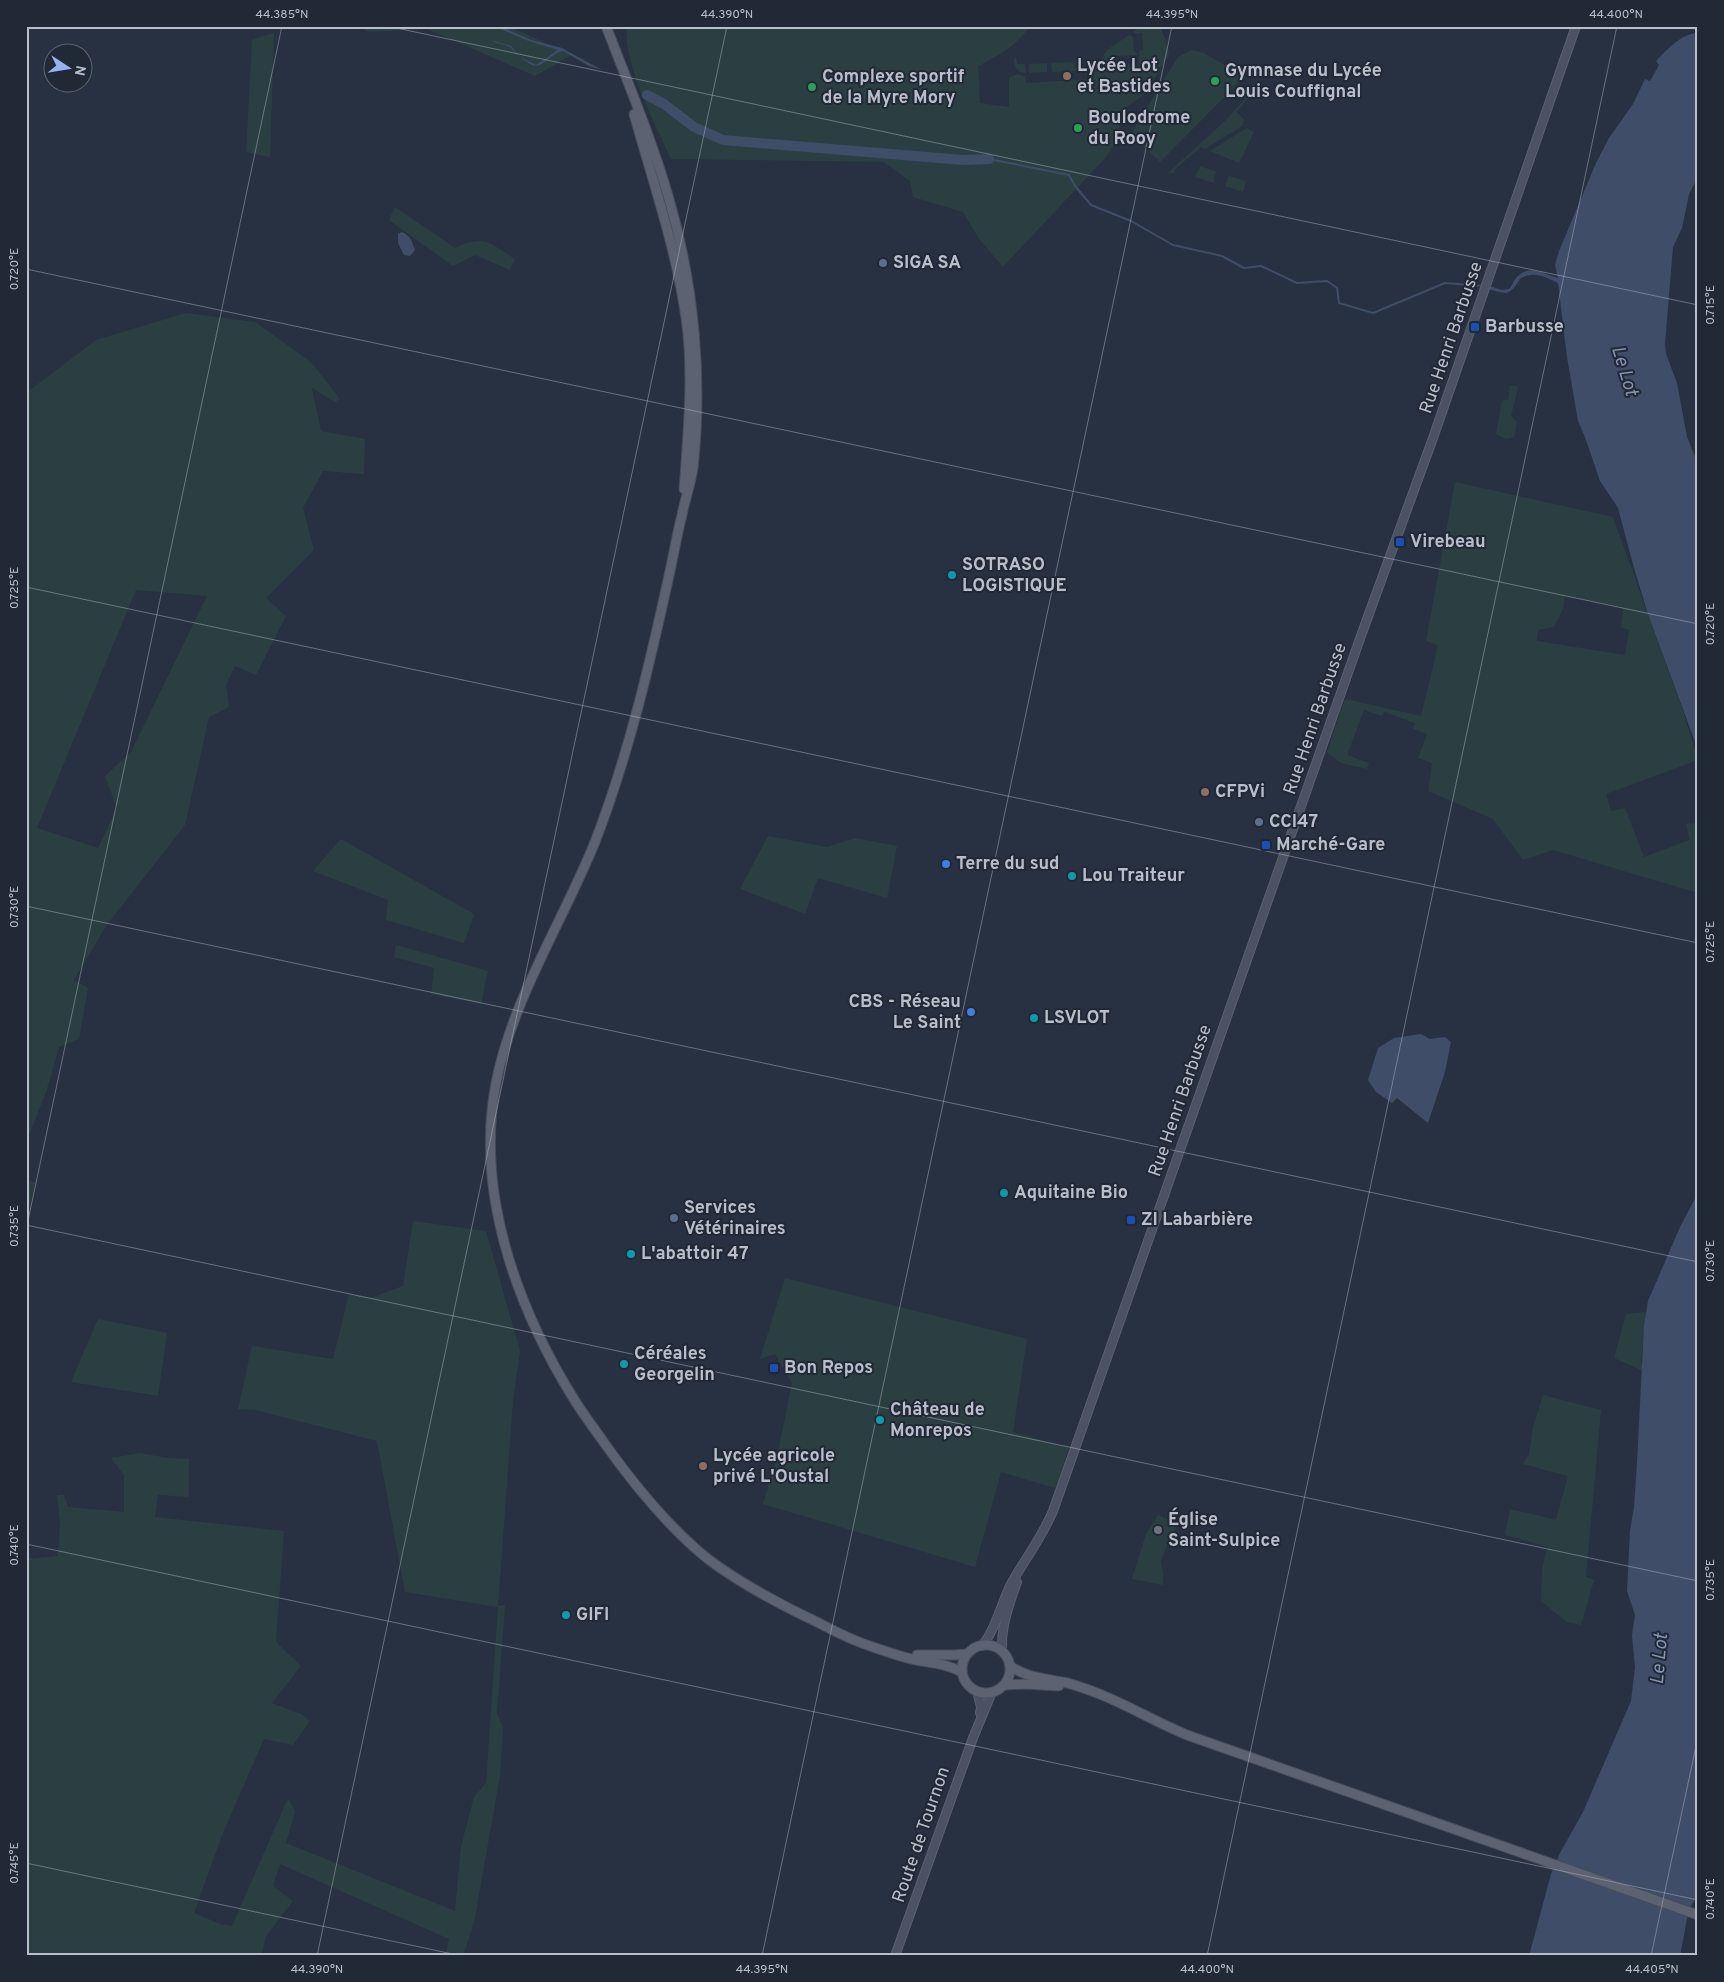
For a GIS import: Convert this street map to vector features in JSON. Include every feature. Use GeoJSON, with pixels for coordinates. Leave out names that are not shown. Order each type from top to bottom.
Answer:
{"type":"FeatureCollection","features":[{"type":"Feature","properties":{"kind":"main road","name":"Rue Henri Barbusse"},"geometry":{"type":"LineString","coordinates":[[982,1646],[991,1634],[1012,1582],[1044,1532],[1053,1511],[1491,273],[1576,26]]}},
{"type":"Feature","properties":{"kind":"main road"},"geometry":{"type":"LineString","coordinates":[[607,29],[670,201],[686,272],[696,370],[696,421],[692,472],[640,703],[611,796],[572,897],[510,1028],[496,1080],[490,1142],[494,1193],[500,1226],[517,1282],[529,1313],[547,1352],[573,1398],[616,1459],[655,1509],[687,1541],[708,1558],[758,1591],[847,1638],[912,1660],[952,1666],[962,1672]]}},
{"type":"Feature","properties":{"kind":"main road","name":"Rue Henri Barbusse"},"geometry":{"type":"LineString","coordinates":[[1002,1650],[1002,1637],[1009,1607],[1027,1560]]}},
{"type":"Feature","properties":{"kind":"main road"},"geometry":{"type":"LineString","coordinates":[[1005,1685],[1010,1676],[1010,1666],[1007,1656],[1002,1650],[992,1646],[982,1646],[974,1648],[967,1654],[962,1672],[965,1681],[977,1691],[992,1692],[1005,1685],[1026,1684],[1086,1690]]}},
{"type":"Feature","properties":{"kind":"main road"},"geometry":{"type":"LineString","coordinates":[[884,1650],[923,1655],[967,1654]]}},
{"type":"Feature","properties":{"kind":"main road"},"geometry":{"type":"LineString","coordinates":[[1010,1666],[1019,1672],[1034,1677],[1064,1682],[1086,1690],[1119,1703],[1187,1735],[1698,1916]]}},
{"type":"Feature","properties":{"kind":"main road"},"geometry":{"type":"LineString","coordinates":[[977,1691],[981,1707],[978,1724]]}},
{"type":"Feature","properties":{"kind":"main road"},"geometry":{"type":"LineString","coordinates":[[978,1724],[992,1692]]}},
{"type":"Feature","properties":{"kind":"main road","name":"Route de Tournon"},"geometry":{"type":"LineString","coordinates":[[895,1956],[978,1724]]}},
{"type":"Feature","properties":{"kind":"green space"},"geometry":{"type":"Polygon","coordinates":[[[357,26],[508,26],[572,55],[535,76],[427,29],[369,32],[357,26]]]}},
{"type":"Feature","properties":{"kind":"green space"},"geometry":{"type":"Polygon","coordinates":[[[627,26],[1031,26],[1007,49],[978,66],[980,103],[1009,107],[1009,78],[1017,74],[1025,76],[1026,83],[1092,79],[1092,75],[1107,50],[1129,35],[1133,37],[1134,52],[1137,55],[1117,56],[1117,65],[1133,65],[1133,69],[1137,69],[1137,65],[1139,65],[1139,51],[1143,50],[1142,33],[1135,34],[1133,32],[1142,26],[1160,27],[1169,54],[1150,86],[1141,97],[1121,111],[1118,139],[1106,157],[1003,267],[979,239],[963,212],[913,197],[910,181],[884,162],[671,159],[635,75],[627,41],[627,26]]]}},
{"type":"Feature","properties":{"kind":"green space"},"geometry":{"type":"Polygon","coordinates":[[[274,33],[270,157],[246,152],[252,40],[274,33]]]}},
{"type":"Feature","properties":{"kind":"green space"},"geometry":{"type":"Polygon","coordinates":[[[1191,50],[1204,53],[1244,77],[1160,162],[1131,134],[1178,57],[1191,50]]]}},
{"type":"Feature","properties":{"kind":"green space"},"geometry":{"type":"Polygon","coordinates":[[[1016,56],[1017,64],[1025,64],[1026,73],[1020,72],[1017,69],[1014,59],[1016,56]]]}},
{"type":"Feature","properties":{"kind":"green space"},"geometry":{"type":"Polygon","coordinates":[[[1047,63],[1047,72],[1029,73],[1029,64],[1047,63]]]}},
{"type":"Feature","properties":{"kind":"green space"},"geometry":{"type":"Polygon","coordinates":[[[1051,63],[1075,63],[1076,71],[1052,72],[1051,63]]]}},
{"type":"Feature","properties":{"kind":"green space"},"geometry":{"type":"Polygon","coordinates":[[[1256,83],[1264,89],[1262,94],[1256,90],[1254,93],[1261,98],[1260,101],[1251,95],[1236,112],[1244,119],[1242,126],[1205,149],[1201,147],[1175,169],[1173,174],[1169,172],[1225,121],[1249,95],[1246,92],[1256,83]]]}},
{"type":"Feature","properties":{"kind":"green space"},"geometry":{"type":"Polygon","coordinates":[[[1247,128],[1254,132],[1239,163],[1210,151],[1247,128]]]}},
{"type":"Feature","properties":{"kind":"green space"},"geometry":{"type":"Polygon","coordinates":[[[1200,166],[1217,172],[1214,176],[1214,183],[1195,177],[1200,166]]]}},
{"type":"Feature","properties":{"kind":"green space"},"geometry":{"type":"Polygon","coordinates":[[[1229,176],[1246,181],[1243,192],[1225,186],[1229,176]]]}},
{"type":"Feature","properties":{"kind":"green space"},"geometry":{"type":"Polygon","coordinates":[[[395,207],[455,248],[480,241],[493,245],[515,259],[510,270],[475,255],[453,266],[389,220],[395,207]]]}},
{"type":"Feature","properties":{"kind":"green space"},"geometry":{"type":"Polygon","coordinates":[[[186,313],[255,322],[311,362],[340,399],[335,402],[312,388],[321,431],[365,439],[364,474],[323,471],[303,508],[314,550],[266,598],[286,616],[256,675],[235,666],[226,685],[229,707],[209,717],[185,825],[106,926],[74,980],[88,988],[79,1039],[59,1047],[47,1089],[26,1143],[26,393],[96,340],[186,313]],[[136,590],[37,828],[98,848],[117,808],[105,776],[131,752],[207,596],[136,590]]]}},
{"type":"Feature","properties":{"kind":"green space"},"geometry":{"type":"Polygon","coordinates":[[[1510,385],[1518,387],[1511,416],[1517,422],[1514,437],[1506,439],[1496,434],[1502,401],[1508,399],[1510,385]]]}},
{"type":"Feature","properties":{"kind":"green space"},"geometry":{"type":"Polygon","coordinates":[[[1455,482],[1613,517],[1682,708],[1698,760],[1606,794],[1611,811],[1625,808],[1644,857],[1690,840],[1686,824],[1698,823],[1698,893],[1553,850],[1523,860],[1493,819],[1428,791],[1432,763],[1418,758],[1427,734],[1413,729],[1415,723],[1384,712],[1382,716],[1364,710],[1347,755],[1369,763],[1367,769],[1341,763],[1327,752],[1345,699],[1421,716],[1438,645],[1426,641],[1455,482]],[[1565,596],[1563,609],[1554,627],[1538,630],[1537,641],[1625,655],[1629,630],[1621,627],[1623,612],[1621,607],[1565,596]]]}},
{"type":"Feature","properties":{"kind":"green space"},"geometry":{"type":"Polygon","coordinates":[[[768,836],[827,847],[855,838],[897,846],[887,898],[818,878],[805,914],[740,889],[768,836]]]}},
{"type":"Feature","properties":{"kind":"green space"},"geometry":{"type":"Polygon","coordinates":[[[341,839],[474,914],[464,943],[386,920],[388,900],[313,871],[341,839]]]}},
{"type":"Feature","properties":{"kind":"green space"},"geometry":{"type":"Polygon","coordinates":[[[396,945],[488,971],[481,1004],[431,994],[434,968],[394,957],[396,945]]]}},
{"type":"Feature","properties":{"kind":"green space"},"geometry":{"type":"Polygon","coordinates":[[[26,1178],[35,1183],[26,1226],[26,1178]]]}},
{"type":"Feature","properties":{"kind":"green space"},"geometry":{"type":"Polygon","coordinates":[[[413,1221],[486,1231],[520,1351],[513,1401],[498,1606],[505,1605],[497,1713],[503,1728],[500,1776],[474,1923],[463,1956],[445,1956],[449,1939],[280,1864],[273,1886],[293,1901],[266,1936],[261,1956],[26,1956],[26,1559],[58,1556],[60,1522],[57,1495],[64,1495],[68,1507],[124,1512],[124,1475],[111,1458],[140,1453],[168,1458],[189,1459],[189,1497],[158,1495],[155,1517],[284,1531],[276,1642],[301,1666],[272,1703],[301,1714],[310,1721],[293,1745],[264,1739],[222,1835],[194,1913],[220,1924],[232,1926],[288,1798],[295,1811],[286,1843],[455,1911],[461,1846],[474,1797],[486,1783],[498,1607],[405,1592],[377,1441],[255,1410],[238,1409],[252,1346],[333,1359],[349,1294],[370,1298],[403,1286],[413,1221]]]}},
{"type":"Feature","properties":{"kind":"green space"},"geometry":{"type":"Polygon","coordinates":[[[785,1278],[1027,1339],[1013,1432],[1069,1448],[1055,1488],[1001,1472],[975,1567],[763,1504],[778,1452],[792,1383],[775,1354],[760,1359],[785,1278]]]}},
{"type":"Feature","properties":{"kind":"green space"},"geometry":{"type":"Polygon","coordinates":[[[1646,1312],[1641,1360],[1643,1371],[1614,1358],[1626,1314],[1646,1312]]]}},
{"type":"Feature","properties":{"kind":"green space"},"geometry":{"type":"Polygon","coordinates":[[[98,1319],[167,1333],[158,1396],[71,1382],[98,1319]]]}},
{"type":"Feature","properties":{"kind":"green space"},"geometry":{"type":"Polygon","coordinates":[[[1543,1395],[1601,1410],[1586,1577],[1594,1580],[1581,1625],[1567,1622],[1541,1601],[1542,1568],[1548,1547],[1505,1535],[1510,1509],[1556,1520],[1568,1476],[1523,1464],[1529,1454],[1533,1427],[1543,1395]]]}},
{"type":"Feature","properties":{"kind":"green space"},"geometry":{"type":"Polygon","coordinates":[[[1158,1515],[1178,1524],[1167,1544],[1161,1562],[1163,1585],[1132,1579],[1146,1534],[1158,1515]]]}},
{"type":"Feature","properties":{"kind":"water"},"geometry":{"type":"Polygon","coordinates":[[[494,26],[504,28],[531,40],[562,48],[602,70],[589,66],[563,51],[539,65],[536,66],[533,65],[521,58],[536,65],[558,50],[526,40],[494,26]]]}},
{"type":"Feature","properties":{"kind":"water","name":"Le Lot"},"geometry":{"type":"Polygon","coordinates":[[[1698,33],[1698,177],[1689,194],[1682,228],[1673,247],[1665,343],[1666,354],[1677,383],[1687,437],[1698,464],[1698,750],[1648,614],[1618,508],[1600,481],[1578,421],[1567,357],[1558,283],[1544,276],[1531,275],[1521,278],[1508,293],[1488,289],[1489,286],[1502,290],[1509,289],[1516,278],[1528,271],[1538,271],[1558,278],[1555,265],[1559,251],[1596,163],[1609,138],[1633,104],[1645,79],[1650,81],[1659,65],[1656,61],[1680,39],[1698,33]]]}},
{"type":"Feature","properties":{"kind":"water"},"geometry":{"type":"Polygon","coordinates":[[[494,41],[511,46],[519,55],[509,47],[493,42],[494,41]]]}},
{"type":"Feature","properties":{"kind":"water"},"geometry":{"type":"Polygon","coordinates":[[[402,232],[409,237],[415,250],[410,256],[404,255],[398,243],[398,234],[402,232]]]}},
{"type":"Feature","properties":{"kind":"water"},"geometry":{"type":"Polygon","coordinates":[[[1421,1034],[1430,1039],[1445,1037],[1451,1042],[1445,1072],[1428,1123],[1397,1098],[1392,1103],[1376,1092],[1368,1080],[1378,1048],[1394,1038],[1421,1034]]]}},
{"type":"Feature","properties":{"kind":"water","name":"Le Lot"},"geometry":{"type":"Polygon","coordinates":[[[1698,1193],[1698,1894],[1690,1908],[1680,1956],[1529,1956],[1551,1874],[1560,1853],[1583,1812],[1631,1701],[1635,1667],[1632,1635],[1635,1615],[1627,1591],[1630,1531],[1634,1507],[1637,1463],[1644,1325],[1648,1301],[1680,1227],[1698,1193]]]}},
{"type":"Feature","properties":{"kind":"waterway"},"geometry":{"type":"LineString","coordinates":[[647,95],[664,104],[694,127],[723,140],[963,160],[989,159]]}},
{"type":"Feature","properties":{"kind":"waterway"},"geometry":{"type":"LineString","coordinates":[[989,159],[1069,175],[1075,186],[1091,205],[1131,221],[1173,245],[1222,256],[1244,268],[1261,266],[1297,283],[1327,281],[1337,288],[1339,303],[1373,313],[1445,283],[1484,286]]}},
{"type":"Feature","properties":{"kind":"place","name":"Lycée Lot et Bastides"},"geometry":{"type":"Point","coordinates":[1067,76]}},
{"type":"Feature","properties":{"kind":"place","name":"Gymnase du Lycée Louis Couffignal"},"geometry":{"type":"Point","coordinates":[1215,81]}},
{"type":"Feature","properties":{"kind":"place","name":"Complexe sportif de la Myre Mory"},"geometry":{"type":"Point","coordinates":[812,87]}},
{"type":"Feature","properties":{"kind":"place","name":"Boulodrome du Rooy"},"geometry":{"type":"Point","coordinates":[1078,128]}},
{"type":"Feature","properties":{"kind":"place","name":"SIGA SA"},"geometry":{"type":"Point","coordinates":[883,263]}},
{"type":"Feature","properties":{"kind":"place","name":"Barbusse"},"geometry":{"type":"Point","coordinates":[1475,327]}},
{"type":"Feature","properties":{"kind":"place","name":"Virebeau"},"geometry":{"type":"Point","coordinates":[1400,542]}},
{"type":"Feature","properties":{"kind":"place","name":"SOTRASO LOGISTIQUE"},"geometry":{"type":"Point","coordinates":[952,575]}},
{"type":"Feature","properties":{"kind":"place","name":"CFPVi"},"geometry":{"type":"Point","coordinates":[1205,792]}},
{"type":"Feature","properties":{"kind":"place","name":"CCI47"},"geometry":{"type":"Point","coordinates":[1259,822]}},
{"type":"Feature","properties":{"kind":"place","name":"Marché-Gare"},"geometry":{"type":"Point","coordinates":[1266,845]}},
{"type":"Feature","properties":{"kind":"place","name":"Terre du sud"},"geometry":{"type":"Point","coordinates":[946,864]}},
{"type":"Feature","properties":{"kind":"place","name":"Lou Traiteur"},"geometry":{"type":"Point","coordinates":[1072,876]}},
{"type":"Feature","properties":{"kind":"place","name":"CBS - Réseau Le Saint"},"geometry":{"type":"Point","coordinates":[971,1012]}},
{"type":"Feature","properties":{"kind":"place","name":"LSVLOT"},"geometry":{"type":"Point","coordinates":[1034,1018]}},
{"type":"Feature","properties":{"kind":"place","name":"Aquitaine Bio"},"geometry":{"type":"Point","coordinates":[1004,1193]}},
{"type":"Feature","properties":{"kind":"place","name":"Services Vétérinaires"},"geometry":{"type":"Point","coordinates":[674,1218]}},
{"type":"Feature","properties":{"kind":"place","name":"ZI Labarbière"},"geometry":{"type":"Point","coordinates":[1131,1220]}},
{"type":"Feature","properties":{"kind":"place","name":"L'abattoir 47"},"geometry":{"type":"Point","coordinates":[631,1254]}},
{"type":"Feature","properties":{"kind":"place","name":"Céréales Georgelin"},"geometry":{"type":"Point","coordinates":[624,1364]}},
{"type":"Feature","properties":{"kind":"place","name":"Bon Repos"},"geometry":{"type":"Point","coordinates":[774,1368]}},
{"type":"Feature","properties":{"kind":"place","name":"Château de Monrepos"},"geometry":{"type":"Point","coordinates":[880,1420]}},
{"type":"Feature","properties":{"kind":"place","name":"Lycée agricole privé L'Oustal"},"geometry":{"type":"Point","coordinates":[703,1466]}},
{"type":"Feature","properties":{"kind":"place","name":"Église Saint-Sulpice"},"geometry":{"type":"Point","coordinates":[1158,1530]}},
{"type":"Feature","properties":{"kind":"place","name":"GIFI"},"geometry":{"type":"Point","coordinates":[566,1615]}}]}
